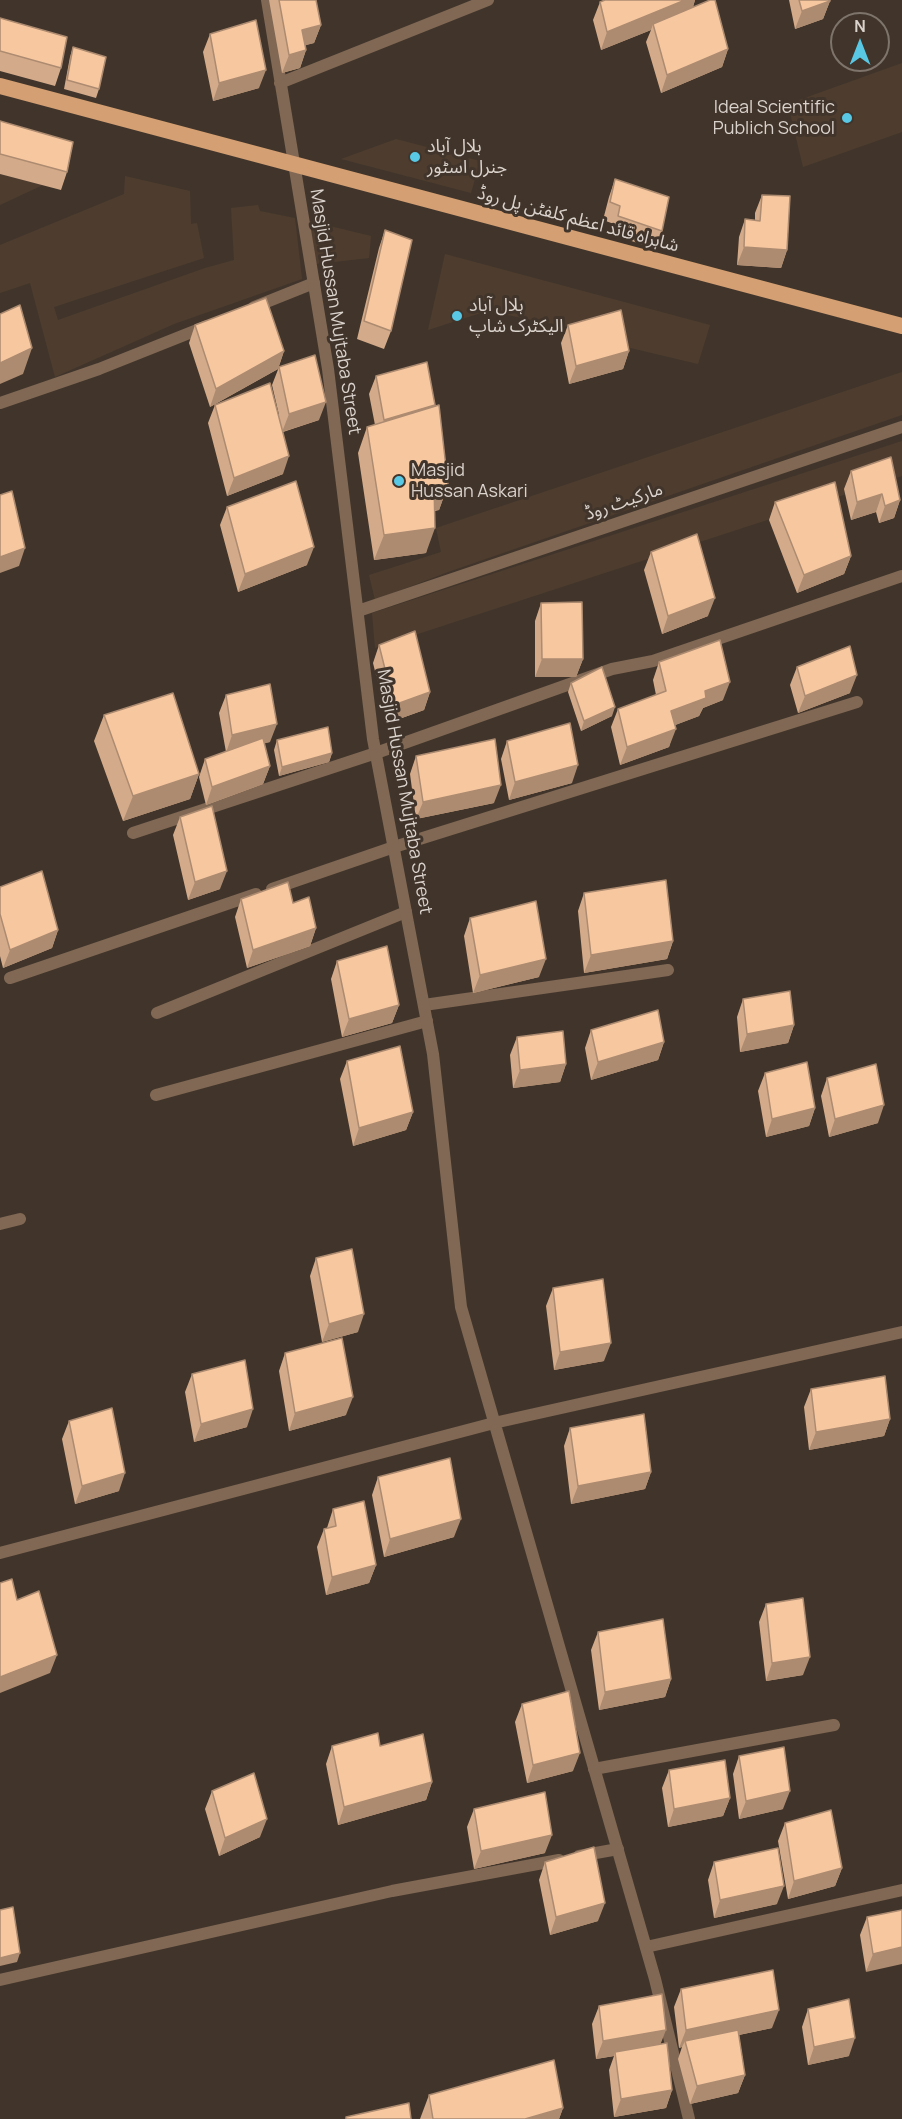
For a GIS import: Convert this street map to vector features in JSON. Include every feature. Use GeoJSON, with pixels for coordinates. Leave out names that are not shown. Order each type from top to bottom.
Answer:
{"type":"FeatureCollection","features":[{"type":"Feature","properties":{"kind":"highway","name":"شاہراہ قائد اعظم کلفٹن پل روڈ"},"geometry":{"type":"LineString","coordinates":[[0,86],[902,326]]}},
{"type":"Feature","properties":{"kind":"street","name":"Masjid Hussan Mujtaba Street"},"geometry":{"type":"LineString","coordinates":[[267,0],[328,369],[376,753],[433,1054],[461,1307],[646,1947],[689,2119]]}},
{"type":"Feature","properties":{"kind":"street"},"geometry":{"type":"LineString","coordinates":[[280,83],[488,0]]}},
{"type":"Feature","properties":{"kind":"street"},"geometry":{"type":"LineString","coordinates":[[239,313],[314,283]]}},
{"type":"Feature","properties":{"kind":"street"},"geometry":{"type":"LineString","coordinates":[[0,403],[99,369],[217,322]]}},
{"type":"Feature","properties":{"kind":"street","name":"مارکیٹ روڈ"},"geometry":{"type":"LineString","coordinates":[[358,611],[902,427]]}},
{"type":"Feature","properties":{"kind":"street"},"geometry":{"type":"LineString","coordinates":[[134,833],[376,753],[612,669],[652,661],[902,576]]}},
{"type":"Feature","properties":{"kind":"street"},"geometry":{"type":"LineString","coordinates":[[10,978],[394,848],[857,702]]}},
{"type":"Feature","properties":{"kind":"street"},"geometry":{"type":"LineString","coordinates":[[157,1013],[406,912]]}},
{"type":"Feature","properties":{"kind":"street"},"geometry":{"type":"LineString","coordinates":[[424,1005],[668,970]]}},
{"type":"Feature","properties":{"kind":"street"},"geometry":{"type":"LineString","coordinates":[[156,1095],[427,1021]]}},
{"type":"Feature","properties":{"kind":"street"},"geometry":{"type":"LineString","coordinates":[[0,1224],[20,1219]]}},
{"type":"Feature","properties":{"kind":"street"},"geometry":{"type":"LineString","coordinates":[[0,1552],[494,1423],[902,1332]]}},
{"type":"Feature","properties":{"kind":"street"},"geometry":{"type":"LineString","coordinates":[[594,1769],[834,1725]]}},
{"type":"Feature","properties":{"kind":"street"},"geometry":{"type":"LineString","coordinates":[[0,1980],[392,1891],[618,1849]]}},
{"type":"Feature","properties":{"kind":"street"},"geometry":{"type":"LineString","coordinates":[[646,1947],[902,1890]]}},
{"type":"Feature","properties":{"kind":"shaded area","name":"Ideal Scientific Publich School"},"geometry":{"type":"Polygon","coordinates":[[[902,63],[902,132],[803,167],[788,104],[877,72],[890,72],[890,67],[902,63]]]}},
{"type":"Feature","properties":{"kind":"shaded area"},"geometry":{"type":"Polygon","coordinates":[[[396,139],[480,161],[471,193],[341,159],[396,139]]]}},
{"type":"Feature","properties":{"kind":"shaded area"},"geometry":{"type":"Polygon","coordinates":[[[0,174],[43,185],[0,205],[0,174]]]}},
{"type":"Feature","properties":{"kind":"shaded area"},"geometry":{"type":"Polygon","coordinates":[[[125,176],[190,191],[191,224],[197,223],[204,258],[54,307],[58,320],[234,260],[231,208],[258,205],[260,211],[295,218],[302,279],[174,324],[55,377],[30,283],[0,293],[0,245],[124,194],[125,176]]]}},
{"type":"Feature","properties":{"kind":"shaded area"},"geometry":{"type":"Polygon","coordinates":[[[309,221],[371,236],[369,258],[316,264],[309,221]]]}},
{"type":"Feature","properties":{"kind":"shaded area"},"geometry":{"type":"Polygon","coordinates":[[[445,254],[710,325],[698,364],[618,345],[583,330],[487,311],[428,330],[445,254]]]}},
{"type":"Feature","properties":{"kind":"shaded area"},"geometry":{"type":"Polygon","coordinates":[[[902,372],[902,415],[448,572],[375,600],[369,575],[441,552],[436,528],[902,372]]]}},
{"type":"Feature","properties":{"kind":"shaded area"},"geometry":{"type":"Polygon","coordinates":[[[902,441],[902,476],[375,648],[372,613],[902,441]]]}},
{"type":"Feature","properties":{"kind":"building"},"geometry":{"type":"Polygon","coordinates":[[[279,0],[316,0],[321,25],[302,30],[306,50],[289,55],[279,0]]]}},
{"type":"Feature","properties":{"kind":"building"},"geometry":{"type":"Polygon","coordinates":[[[605,0],[685,0],[607,32],[600,2],[605,0]]]}},
{"type":"Feature","properties":{"kind":"building"},"geometry":{"type":"Polygon","coordinates":[[[710,0],[715,0],[728,49],[667,75],[653,24],[710,0]]]}},
{"type":"Feature","properties":{"kind":"building"},"geometry":{"type":"Polygon","coordinates":[[[799,0],[830,0],[830,1],[802,11],[799,0]]]}},
{"type":"Feature","properties":{"kind":"building"},"geometry":{"type":"Polygon","coordinates":[[[0,18],[67,37],[61,68],[0,51],[0,18]]]}},
{"type":"Feature","properties":{"kind":"building"},"geometry":{"type":"Polygon","coordinates":[[[256,20],[266,70],[219,83],[210,34],[256,20]]]}},
{"type":"Feature","properties":{"kind":"building"},"geometry":{"type":"Polygon","coordinates":[[[73,47],[106,57],[99,89],[67,80],[73,47]]]}},
{"type":"Feature","properties":{"kind":"building"},"geometry":{"type":"Polygon","coordinates":[[[0,121],[73,142],[67,172],[0,154],[0,121]]]}},
{"type":"Feature","properties":{"kind":"building"},"geometry":{"type":"Polygon","coordinates":[[[615,179],[669,197],[662,231],[618,216],[620,206],[610,202],[615,179]]]}},
{"type":"Feature","properties":{"kind":"building"},"geometry":{"type":"Polygon","coordinates":[[[762,195],[790,196],[787,250],[744,247],[745,219],[760,221],[762,195]]]}},
{"type":"Feature","properties":{"kind":"building"},"geometry":{"type":"Polygon","coordinates":[[[385,230],[412,240],[391,331],[364,321],[385,230]]]}},
{"type":"Feature","properties":{"kind":"building"},"geometry":{"type":"Polygon","coordinates":[[[266,298],[284,351],[216,389],[195,325],[266,298]]]}},
{"type":"Feature","properties":{"kind":"building"},"geometry":{"type":"Polygon","coordinates":[[[20,305],[32,348],[0,363],[0,314],[20,305]]]}},
{"type":"Feature","properties":{"kind":"building"},"geometry":{"type":"Polygon","coordinates":[[[621,310],[629,351],[576,366],[568,325],[621,310]]]}},
{"type":"Feature","properties":{"kind":"building"},"geometry":{"type":"Polygon","coordinates":[[[315,355],[326,402],[289,414],[279,367],[315,355]]]}},
{"type":"Feature","properties":{"kind":"building"},"geometry":{"type":"Polygon","coordinates":[[[427,362],[435,405],[384,420],[376,376],[427,362]]]}},
{"type":"Feature","properties":{"kind":"building"},"geometry":{"type":"Polygon","coordinates":[[[270,383],[289,456],[234,478],[215,405],[270,383]]]}},
{"type":"Feature","properties":{"kind":"building","name":"Masjid Hussan Askari"},"geometry":{"type":"Polygon","coordinates":[[[439,405],[448,485],[434,485],[435,528],[384,535],[367,427],[439,405]]]}},
{"type":"Feature","properties":{"kind":"building"},"geometry":{"type":"Polygon","coordinates":[[[891,457],[900,500],[885,506],[882,494],[857,502],[851,471],[891,457]]]}},
{"type":"Feature","properties":{"kind":"building"},"geometry":{"type":"Polygon","coordinates":[[[296,481],[314,547],[245,574],[227,507],[296,481]]]}},
{"type":"Feature","properties":{"kind":"building"},"geometry":{"type":"Polygon","coordinates":[[[835,482],[851,556],[804,575],[775,502],[835,482]]]}},
{"type":"Feature","properties":{"kind":"building"},"geometry":{"type":"Polygon","coordinates":[[[12,491],[25,548],[0,557],[0,495],[12,491]]]}},
{"type":"Feature","properties":{"kind":"building"},"geometry":{"type":"Polygon","coordinates":[[[697,534],[715,598],[668,616],[651,552],[697,534]]]}},
{"type":"Feature","properties":{"kind":"building"},"geometry":{"type":"Polygon","coordinates":[[[582,602],[583,659],[542,659],[541,603],[582,602]]]}},
{"type":"Feature","properties":{"kind":"building"},"geometry":{"type":"Polygon","coordinates":[[[415,631],[430,692],[394,705],[379,645],[415,631]]]}},
{"type":"Feature","properties":{"kind":"building"},"geometry":{"type":"Polygon","coordinates":[[[720,640],[730,682],[705,691],[706,698],[671,711],[676,729],[627,747],[618,709],[666,691],[659,662],[720,640]]]}},
{"type":"Feature","properties":{"kind":"building"},"geometry":{"type":"Polygon","coordinates":[[[850,646],[857,675],[805,696],[797,667],[850,646]]]}},
{"type":"Feature","properties":{"kind":"building"},"geometry":{"type":"Polygon","coordinates":[[[602,667],[615,707],[584,721],[571,683],[602,667]]]}},
{"type":"Feature","properties":{"kind":"building"},"geometry":{"type":"Polygon","coordinates":[[[270,684],[277,724],[232,735],[226,695],[270,684]]]}},
{"type":"Feature","properties":{"kind":"building"},"geometry":{"type":"Polygon","coordinates":[[[173,693],[199,774],[133,796],[104,715],[173,693]]]}},
{"type":"Feature","properties":{"kind":"building"},"geometry":{"type":"Polygon","coordinates":[[[570,723],[578,765],[515,782],[507,741],[570,723]]]}},
{"type":"Feature","properties":{"kind":"building"},"geometry":{"type":"Polygon","coordinates":[[[328,727],[332,753],[282,767],[277,740],[328,727]]]}},
{"type":"Feature","properties":{"kind":"building"},"geometry":{"type":"Polygon","coordinates":[[[263,738],[270,766],[212,787],[205,759],[263,738]]]}},
{"type":"Feature","properties":{"kind":"building"},"geometry":{"type":"Polygon","coordinates":[[[495,739],[501,785],[423,802],[416,756],[495,739]]]}},
{"type":"Feature","properties":{"kind":"building"},"geometry":{"type":"Polygon","coordinates":[[[212,806],[227,871],[195,882],[180,817],[212,806]]]}},
{"type":"Feature","properties":{"kind":"building"},"geometry":{"type":"Polygon","coordinates":[[[42,871],[58,930],[10,950],[0,914],[0,887],[42,871]]]}},
{"type":"Feature","properties":{"kind":"building"},"geometry":{"type":"Polygon","coordinates":[[[666,880],[673,941],[591,955],[584,893],[666,880]]]}},
{"type":"Feature","properties":{"kind":"building"},"geometry":{"type":"Polygon","coordinates":[[[288,882],[293,903],[309,897],[316,928],[253,950],[241,899],[288,882]]]}},
{"type":"Feature","properties":{"kind":"building"},"geometry":{"type":"Polygon","coordinates":[[[536,901],[546,959],[480,975],[470,918],[536,901]]]}},
{"type":"Feature","properties":{"kind":"building"},"geometry":{"type":"Polygon","coordinates":[[[387,946],[399,1005],[349,1019],[337,961],[387,946]]]}},
{"type":"Feature","properties":{"kind":"building"},"geometry":{"type":"Polygon","coordinates":[[[790,991],[794,1025],[747,1034],[743,999],[790,991]]]}},
{"type":"Feature","properties":{"kind":"building"},"geometry":{"type":"Polygon","coordinates":[[[658,1010],[664,1042],[598,1062],[591,1030],[658,1010]]]}},
{"type":"Feature","properties":{"kind":"building"},"geometry":{"type":"Polygon","coordinates":[[[563,1031],[566,1064],[520,1070],[517,1037],[563,1031]]]}},
{"type":"Feature","properties":{"kind":"building"},"geometry":{"type":"Polygon","coordinates":[[[400,1046],[413,1112],[359,1128],[347,1061],[400,1046]]]}},
{"type":"Feature","properties":{"kind":"building"},"geometry":{"type":"Polygon","coordinates":[[[807,1062],[815,1108],[772,1119],[765,1073],[807,1062]]]}},
{"type":"Feature","properties":{"kind":"building"},"geometry":{"type":"Polygon","coordinates":[[[876,1064],[884,1105],[835,1119],[827,1078],[876,1064]]]}},
{"type":"Feature","properties":{"kind":"building"},"geometry":{"type":"Polygon","coordinates":[[[352,1249],[364,1314],[329,1324],[316,1258],[352,1249]]]}},
{"type":"Feature","properties":{"kind":"building"},"geometry":{"type":"Polygon","coordinates":[[[603,1279],[611,1343],[560,1352],[553,1288],[603,1279]]]}},
{"type":"Feature","properties":{"kind":"building"},"geometry":{"type":"Polygon","coordinates":[[[342,1338],[353,1397],[295,1413],[285,1353],[342,1338]]]}},
{"type":"Feature","properties":{"kind":"building"},"geometry":{"type":"Polygon","coordinates":[[[245,1360],[253,1409],[201,1424],[192,1374],[245,1360]]]}},
{"type":"Feature","properties":{"kind":"building"},"geometry":{"type":"Polygon","coordinates":[[[885,1376],[890,1419],[816,1432],[811,1389],[885,1376]]]}},
{"type":"Feature","properties":{"kind":"building"},"geometry":{"type":"Polygon","coordinates":[[[112,1408],[125,1473],[82,1486],[69,1421],[112,1408]]]}},
{"type":"Feature","properties":{"kind":"building"},"geometry":{"type":"Polygon","coordinates":[[[644,1414],[651,1472],[578,1486],[570,1428],[644,1414]]]}},
{"type":"Feature","properties":{"kind":"building"},"geometry":{"type":"Polygon","coordinates":[[[450,1458],[461,1519],[390,1539],[378,1477],[450,1458]]]}},
{"type":"Feature","properties":{"kind":"building"},"geometry":{"type":"Polygon","coordinates":[[[364,1501],[376,1565],[332,1577],[324,1529],[336,1526],[333,1509],[364,1501]]]}},
{"type":"Feature","properties":{"kind":"building"},"geometry":{"type":"Polygon","coordinates":[[[12,1579],[17,1600],[39,1591],[57,1655],[0,1677],[0,1583],[12,1579]]]}},
{"type":"Feature","properties":{"kind":"building"},"geometry":{"type":"Polygon","coordinates":[[[803,1598],[810,1657],[772,1663],[766,1604],[803,1598]]]}},
{"type":"Feature","properties":{"kind":"building"},"geometry":{"type":"Polygon","coordinates":[[[663,1619],[671,1679],[605,1692],[598,1632],[663,1619]]]}},
{"type":"Feature","properties":{"kind":"building"},"geometry":{"type":"Polygon","coordinates":[[[569,1691],[580,1753],[533,1765],[522,1704],[569,1691]]]}},
{"type":"Feature","properties":{"kind":"building"},"geometry":{"type":"Polygon","coordinates":[[[378,1733],[380,1746],[423,1734],[432,1782],[344,1807],[332,1746],[378,1733]]]}},
{"type":"Feature","properties":{"kind":"building"},"geometry":{"type":"Polygon","coordinates":[[[784,1747],[790,1791],[746,1801],[739,1756],[784,1747]]]}},
{"type":"Feature","properties":{"kind":"building"},"geometry":{"type":"Polygon","coordinates":[[[725,1760],[730,1798],[674,1809],[669,1770],[725,1760]]]}},
{"type":"Feature","properties":{"kind":"building"},"geometry":{"type":"Polygon","coordinates":[[[254,1773],[267,1819],[225,1838],[212,1791],[254,1773]]]}},
{"type":"Feature","properties":{"kind":"building"},"geometry":{"type":"Polygon","coordinates":[[[545,1792],[552,1835],[481,1851],[474,1809],[545,1792]]]}},
{"type":"Feature","properties":{"kind":"building"},"geometry":{"type":"Polygon","coordinates":[[[831,1810],[842,1868],[794,1881],[785,1823],[831,1810]]]}},
{"type":"Feature","properties":{"kind":"building"},"geometry":{"type":"Polygon","coordinates":[[[594,1847],[605,1903],[556,1917],[545,1862],[594,1847]]]}},
{"type":"Feature","properties":{"kind":"building"},"geometry":{"type":"Polygon","coordinates":[[[778,1848],[784,1886],[720,1900],[714,1862],[778,1848]]]}},
{"type":"Feature","properties":{"kind":"building"},"geometry":{"type":"Polygon","coordinates":[[[13,1907],[20,1953],[0,1958],[0,1910],[13,1907]]]}},
{"type":"Feature","properties":{"kind":"building"},"geometry":{"type":"Polygon","coordinates":[[[902,1910],[902,1947],[873,1954],[867,1917],[902,1910]]]}},
{"type":"Feature","properties":{"kind":"building"},"geometry":{"type":"Polygon","coordinates":[[[773,1970],[779,2010],[686,2030],[681,1989],[773,1970]]]}},
{"type":"Feature","properties":{"kind":"building"},"geometry":{"type":"Polygon","coordinates":[[[662,1994],[666,2030],[603,2041],[599,2006],[662,1994]]]}},
{"type":"Feature","properties":{"kind":"building"},"geometry":{"type":"Polygon","coordinates":[[[849,1999],[855,2038],[814,2047],[808,2009],[849,1999]]]}},
{"type":"Feature","properties":{"kind":"building"},"geometry":{"type":"Polygon","coordinates":[[[738,2030],[745,2075],[697,2086],[685,2041],[738,2030]]]}},
{"type":"Feature","properties":{"kind":"building"},"geometry":{"type":"Polygon","coordinates":[[[667,2043],[672,2090],[621,2099],[615,2052],[667,2043]]]}},
{"type":"Feature","properties":{"kind":"building"},"geometry":{"type":"Polygon","coordinates":[[[554,2060],[563,2108],[525,2119],[433,2119],[429,2095],[554,2060]]]}},
{"type":"Feature","properties":{"kind":"building"},"geometry":{"type":"Polygon","coordinates":[[[409,2103],[411,2119],[346,2119],[346,2117],[409,2103]]]}},
{"type":"Feature","properties":{"kind":"place","name":"Ideal Scientific Publich School"},"geometry":{"type":"Point","coordinates":[847,118]}},
{"type":"Feature","properties":{"kind":"place","name":"ہلال آباد جنرل اسٹور"},"geometry":{"type":"Point","coordinates":[415,157]}},
{"type":"Feature","properties":{"kind":"place","name":"ہلال آباد الیکٹرک شاپ"},"geometry":{"type":"Point","coordinates":[457,316]}},
{"type":"Feature","properties":{"kind":"place","name":"Masjid Hussan Askari"},"geometry":{"type":"Point","coordinates":[399,481]}}]}
